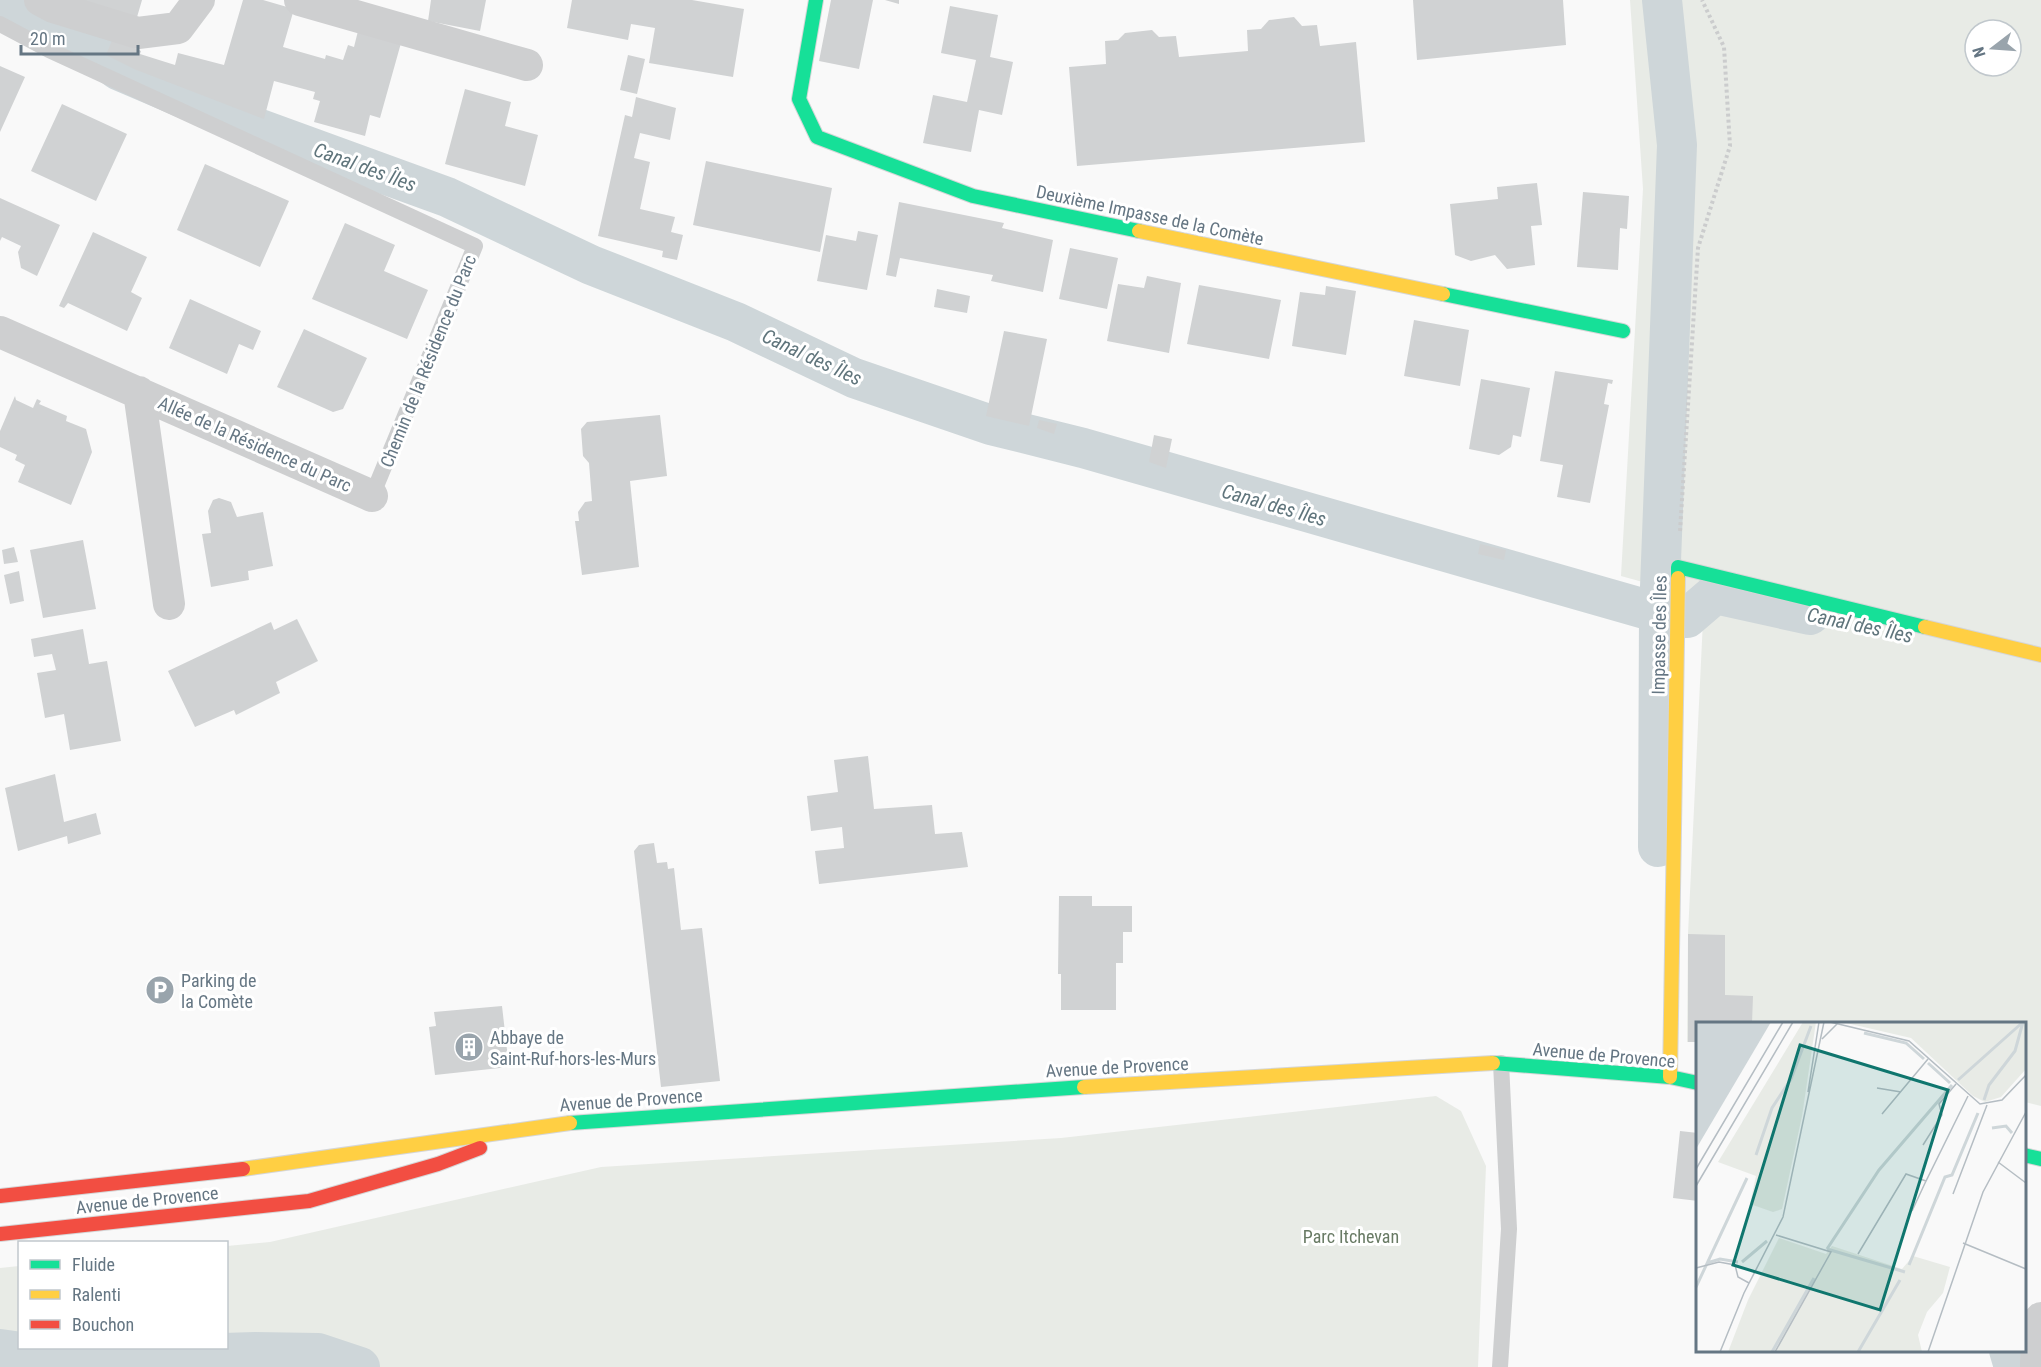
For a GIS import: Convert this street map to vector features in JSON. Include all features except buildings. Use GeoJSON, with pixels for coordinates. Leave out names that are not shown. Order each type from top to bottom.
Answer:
{"type":"FeatureCollection","features":[{"type":"Feature","properties":{"kind":"main road","name":"Deuxième Impasse de la Comète"},"geometry":{"type":"LineString","coordinates":[[816,0],[799,99],[817,137],[973,196],[1623,331]]}},
{"type":"Feature","properties":{"kind":"main road","name":"Impasse des Îles"},"geometry":{"type":"LineString","coordinates":[[1670,1077],[1678,567],[2041,655]]}},
{"type":"Feature","properties":{"kind":"main road","name":"Avenue de Provence"},"geometry":{"type":"LineString","coordinates":[[0,1196],[239,1170],[538,1126],[1059,1088],[1501,1064],[1670,1077],[1696,1083]]}},
{"type":"Feature","properties":{"kind":"main road","name":"Avenue de Provence"},"geometry":{"type":"LineString","coordinates":[[0,1234],[309,1201],[438,1164],[538,1126]]}},
{"type":"Feature","properties":{"kind":"main road"},"geometry":{"type":"LineString","coordinates":[[2026,1155],[2041,1159]]}},
{"type":"Feature","properties":{"kind":"street"},"geometry":{"type":"LineString","coordinates":[[40,0],[53,7],[138,33],[178,28],[199,0]]}},
{"type":"Feature","properties":{"kind":"street"},"geometry":{"type":"LineString","coordinates":[[300,0],[527,65]]}},
{"type":"Feature","properties":{"kind":"street","name":"Allée de la Résidence du Parc"},"geometry":{"type":"LineString","coordinates":[[0,332],[372,495]]}},
{"type":"Feature","properties":{"kind":"street","name":"Allée de la Résidence du Parc"},"geometry":{"type":"LineString","coordinates":[[139,392],[169,604]]}},
{"type":"Feature","properties":{"kind":"street"},"geometry":{"type":"LineString","coordinates":[[2036,1367],[2037,1322],[2041,1317]]}},
{"type":"Feature","properties":{"kind":"lane","name":"Chemin de la Résidence du Parc"},"geometry":{"type":"LineString","coordinates":[[0,24],[48,50],[475,246],[372,495]]}},
{"type":"Feature","properties":{"kind":"lane"},"geometry":{"type":"LineString","coordinates":[[1500,1367],[1509,1229],[1501,1064]]}},
{"type":"Feature","properties":{"kind":"path"},"geometry":{"type":"LineString","coordinates":[[1678,567],[1698,248],[1730,146],[1724,47],[1702,0]]}},
{"type":"Feature","properties":{"kind":"green space"},"geometry":{"type":"Polygon","coordinates":[[[1630,0],[2041,0],[2041,1106],[2026,1102],[2026,1022],[1696,1022],[1696,1042],[1687,1042],[1688,934],[1704,599],[1621,576],[1643,189],[1630,0]]]}},
{"type":"Feature","properties":{"kind":"green space","name":"Parc Itchevan"},"geometry":{"type":"Polygon","coordinates":[[[1436,1096],[1461,1111],[1486,1166],[1478,1367],[0,1367],[0,1268],[18,1266],[18,1349],[228,1349],[228,1246],[270,1242],[601,1167],[1061,1138],[1436,1096]]]}},
{"type":"Feature","properties":{"kind":"waterway","name":"Canal des Îles"},"geometry":{"type":"LineString","coordinates":[[4,0],[83,44],[118,70],[235,120],[447,197],[591,265],[736,322],[854,378],[991,425],[1083,448],[1659,613]]}},
{"type":"Feature","properties":{"kind":"waterway"},"geometry":{"type":"LineString","coordinates":[[1658,847],[1659,613],[1677,145],[1662,0]]}},
{"type":"Feature","properties":{"kind":"waterway","name":"Canal des Îles"},"geometry":{"type":"LineString","coordinates":[[1687,618],[1715,594],[1810,615]]}},
{"type":"Feature","properties":{"kind":"waterway"},"geometry":{"type":"LineString","coordinates":[[0,1349],[64,1358],[255,1352],[318,1353],[360,1367]]}},
{"type":"Feature","properties":{"kind":"waterway"},"geometry":{"type":"LineString","coordinates":[[2010,1352],[2014,1367]]}},
{"type":"Feature","properties":{"kind":"traffic: fast"},"geometry":{"type":"LineString","coordinates":[[816,0],[799,99],[817,137],[973,196],[1139,231]]}},
{"type":"Feature","properties":{"kind":"traffic: fast"},"geometry":{"type":"LineString","coordinates":[[1443,294],[1623,331]]}},
{"type":"Feature","properties":{"kind":"traffic: fast"},"geometry":{"type":"LineString","coordinates":[[1678,578],[1678,567],[1925,627]]}},
{"type":"Feature","properties":{"kind":"traffic: fast"},"geometry":{"type":"LineString","coordinates":[[1493,1063],[1670,1077],[1696,1083]]}},
{"type":"Feature","properties":{"kind":"traffic: fast"},"geometry":{"type":"LineString","coordinates":[[570,1123],[1084,1087]]}},
{"type":"Feature","properties":{"kind":"traffic: fast"},"geometry":{"type":"LineString","coordinates":[[2026,1155],[2041,1159]]}},
{"type":"Feature","properties":{"kind":"traffic: slow"},"geometry":{"type":"LineString","coordinates":[[1139,231],[1443,294]]}},
{"type":"Feature","properties":{"kind":"traffic: slow"},"geometry":{"type":"LineString","coordinates":[[1670,1077],[1678,578]]}},
{"type":"Feature","properties":{"kind":"traffic: slow"},"geometry":{"type":"LineString","coordinates":[[1925,627],[2041,655]]}},
{"type":"Feature","properties":{"kind":"traffic: slow"},"geometry":{"type":"LineString","coordinates":[[1084,1087],[1493,1063]]}},
{"type":"Feature","properties":{"kind":"traffic: slow"},"geometry":{"type":"LineString","coordinates":[[243,1169],[570,1123]]}},
{"type":"Feature","properties":{"kind":"traffic: jam"},"geometry":{"type":"LineString","coordinates":[[0,1234],[309,1201],[438,1164],[480,1148]]}},
{"type":"Feature","properties":{"kind":"traffic: jam"},"geometry":{"type":"LineString","coordinates":[[0,1196],[243,1169]]}},
{"type":"Feature","properties":{"kind":"place","name":"Parking de la Comète"},"geometry":{"type":"Point","coordinates":[160,990]}},
{"type":"Feature","properties":{"kind":"place","name":"Abbaye de Saint-Ruf-hors-les-Murs"},"geometry":{"type":"Point","coordinates":[469,1047]}}]}
